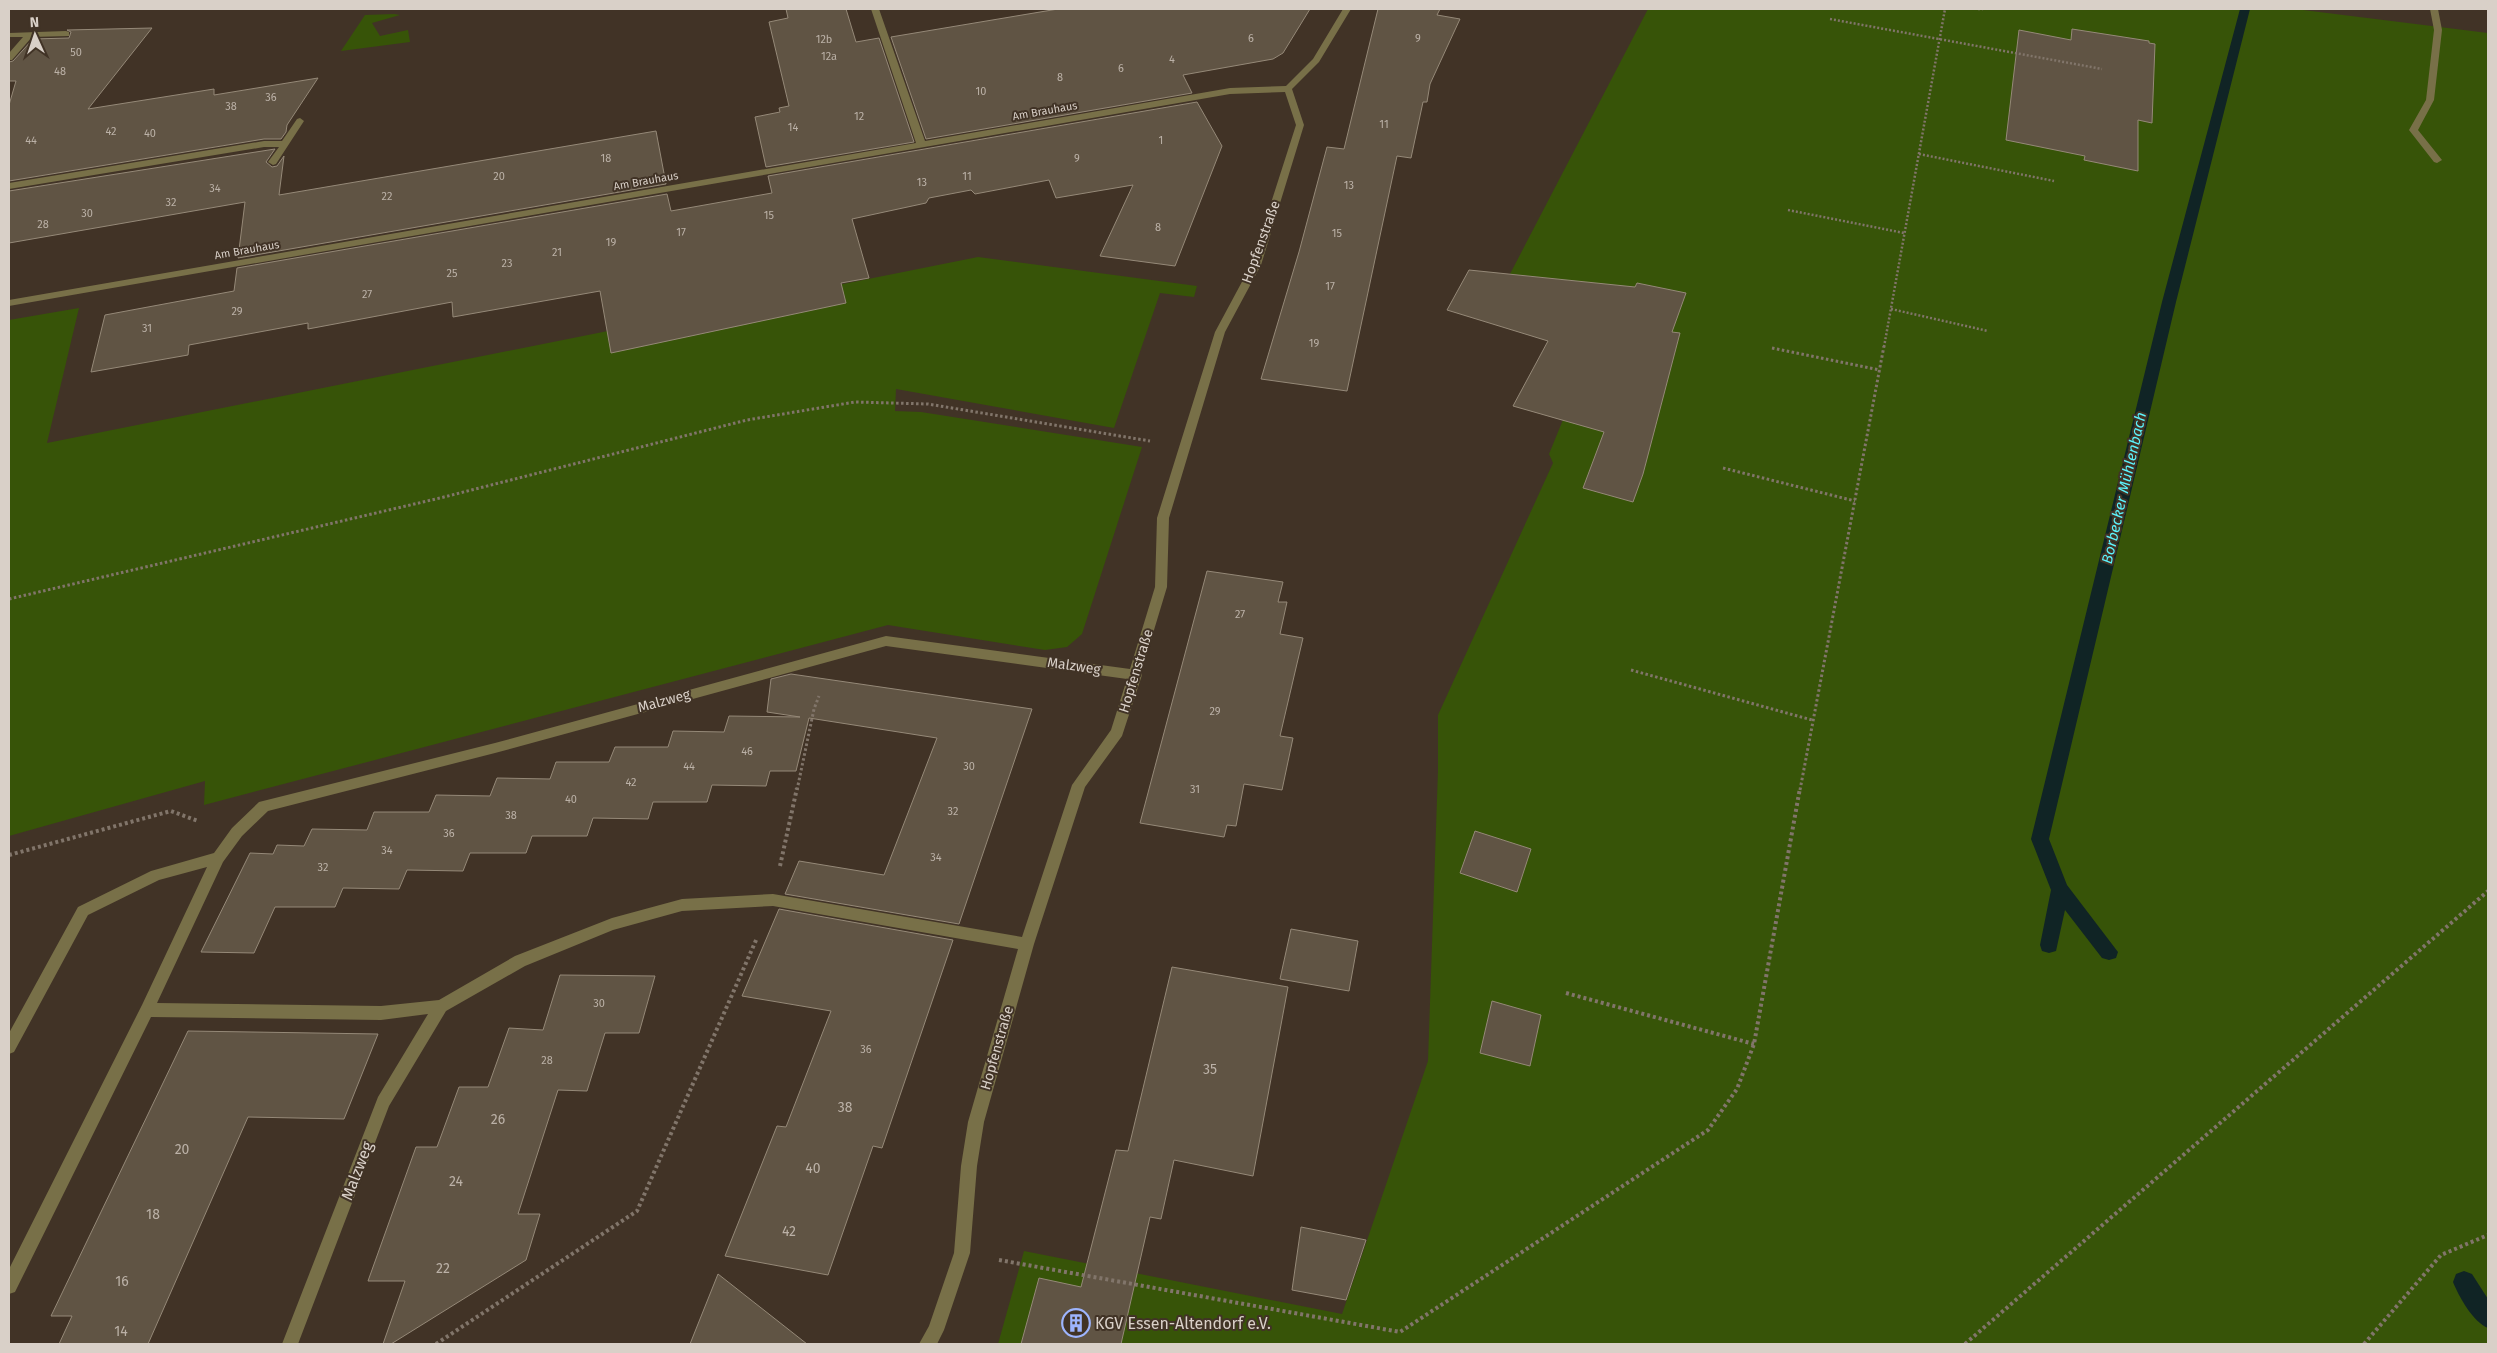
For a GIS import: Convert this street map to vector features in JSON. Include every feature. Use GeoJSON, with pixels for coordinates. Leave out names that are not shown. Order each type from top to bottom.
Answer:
{"type":"FeatureCollection","features":[{"type":"Feature","properties":{"kind":"street"},"geometry":{"type":"LineString","coordinates":[[875,9],[921,144]]}},
{"type":"Feature","properties":{"kind":"street"},"geometry":{"type":"LineString","coordinates":[[1288,89],[1316,60],[1347,9]]}},
{"type":"Feature","properties":{"kind":"street"},"geometry":{"type":"LineString","coordinates":[[2434,9],[2438,30],[2430,100],[2413,130],[2437,160]]}},
{"type":"Feature","properties":{"kind":"street"},"geometry":{"type":"LineString","coordinates":[[9,35],[66,34]]}},
{"type":"Feature","properties":{"kind":"street"},"geometry":{"type":"LineString","coordinates":[[9,58],[29,35]]}},
{"type":"Feature","properties":{"kind":"street","name":"Am Brauhaus"},"geometry":{"type":"LineString","coordinates":[[9,303],[1230,91],[1288,89]]}},
{"type":"Feature","properties":{"kind":"street","name":"Hopfenstraße"},"geometry":{"type":"LineString","coordinates":[[927,1344],[936,1330],[962,1253],[969,1166],[976,1122],[1027,944],[1079,786],[1117,732],[1136,675],[1161,587],[1163,518],[1184,447],[1220,332],[1256,265],[1300,125],[1288,89]]}},
{"type":"Feature","properties":{"kind":"street"},"geometry":{"type":"LineString","coordinates":[[273,162],[300,120]]}},
{"type":"Feature","properties":{"kind":"street"},"geometry":{"type":"LineString","coordinates":[[9,186],[264,144],[285,144]]}},
{"type":"Feature","properties":{"kind":"street","name":"Malzweg"},"geometry":{"type":"LineString","coordinates":[[9,1286],[147,1010],[218,858],[238,832],[264,806],[495,748],[886,640],[1136,675]]}},
{"type":"Feature","properties":{"kind":"street"},"geometry":{"type":"LineString","coordinates":[[9,1048],[84,911],[156,875],[218,858]]}},
{"type":"Feature","properties":{"kind":"street","name":"Malzweg"},"geometry":{"type":"LineString","coordinates":[[147,1010],[381,1013],[441,1006],[520,961],[612,924],[682,905],[773,900],[1027,944]]}},
{"type":"Feature","properties":{"kind":"street","name":"Malzweg"},"geometry":{"type":"LineString","coordinates":[[290,1344],[383,1102],[441,1006]]}},
{"type":"Feature","properties":{"kind":"path"},"geometry":{"type":"LineString","coordinates":[[962,1253],[1400,1332],[1708,1130],[1737,1089],[1754,1044],[1812,720],[1880,370],[1945,9]]}},
{"type":"Feature","properties":{"kind":"path"},"geometry":{"type":"LineString","coordinates":[[1978,9],[1983,9]]}},
{"type":"Feature","properties":{"kind":"path"},"geometry":{"type":"LineString","coordinates":[[1830,19],[2102,69]]}},
{"type":"Feature","properties":{"kind":"path"},"geometry":{"type":"LineString","coordinates":[[1918,154],[2054,181]]}},
{"type":"Feature","properties":{"kind":"path"},"geometry":{"type":"LineString","coordinates":[[1788,210],[1904,233]]}},
{"type":"Feature","properties":{"kind":"path"},"geometry":{"type":"LineString","coordinates":[[1890,309],[1988,331]]}},
{"type":"Feature","properties":{"kind":"path"},"geometry":{"type":"LineString","coordinates":[[1772,348],[1880,370]]}},
{"type":"Feature","properties":{"kind":"path"},"geometry":{"type":"LineString","coordinates":[[9,599],[440,498],[747,420],[855,402],[928,404],[1184,447]]}},
{"type":"Feature","properties":{"kind":"path"},"geometry":{"type":"LineString","coordinates":[[1723,468],[1855,501]]}},
{"type":"Feature","properties":{"kind":"path"},"geometry":{"type":"LineString","coordinates":[[436,1344],[637,1211],[773,900],[814,709],[838,653]]}},
{"type":"Feature","properties":{"kind":"path"},"geometry":{"type":"LineString","coordinates":[[1631,670],[1812,720]]}},
{"type":"Feature","properties":{"kind":"path"},"geometry":{"type":"LineString","coordinates":[[9,855],[171,811],[196,821],[204,820]]}},
{"type":"Feature","properties":{"kind":"path"},"geometry":{"type":"LineString","coordinates":[[1964,1344],[2488,890]]}},
{"type":"Feature","properties":{"kind":"path"},"geometry":{"type":"LineString","coordinates":[[1566,992],[1754,1044]]}},
{"type":"Feature","properties":{"kind":"path"},"geometry":{"type":"LineString","coordinates":[[2364,1344],[2441,1255],[2488,1235]]}},
{"type":"Feature","properties":{"kind":"green space"},"geometry":{"type":"Polygon","coordinates":[[[1648,9],[2295,9],[2488,33],[2488,1344],[998,1344],[1024,1251],[1342,1314],[1428,1061],[1438,770],[1438,715],[1553,463],[1549,454],[1587,361],[1579,282],[1510,274],[1648,9]]]}},
{"type":"Feature","properties":{"kind":"green space"},"geometry":{"type":"Polygon","coordinates":[[[365,15],[400,15],[372,23],[380,36],[408,30],[410,42],[341,51],[365,15]]]}},
{"type":"Feature","properties":{"kind":"green space"},"geometry":{"type":"Polygon","coordinates":[[[978,257],[1197,286],[1194,297],[1160,293],[1114,428],[896,389],[895,411],[921,412],[1142,447],[1082,634],[1067,647],[1045,650],[888,625],[204,805],[205,781],[9,836],[9,320],[79,308],[47,443],[978,257]]]}},
{"type":"Feature","properties":{"kind":"building"},"geometry":{"type":"Polygon","coordinates":[[[786,9],[846,9],[856,42],[879,38],[914,142],[766,167],[755,117],[780,112],[779,108],[789,106],[769,22],[788,18],[786,9]]]}},
{"type":"Feature","properties":{"kind":"building"},"geometry":{"type":"Polygon","coordinates":[[[1058,9],[1310,9],[1283,53],[1273,59],[1183,75],[1192,93],[926,139],[891,37],[1058,9]]]}},
{"type":"Feature","properties":{"kind":"building"},"geometry":{"type":"Polygon","coordinates":[[[1378,9],[1440,9],[1437,15],[1460,19],[1430,84],[1427,102],[1423,102],[1411,158],[1397,156],[1347,391],[1261,379],[1299,252],[1327,147],[1344,149],[1378,9]]]}},
{"type":"Feature","properties":{"kind":"building"},"geometry":{"type":"Polygon","coordinates":[[[152,28],[88,109],[214,89],[214,95],[318,78],[287,125],[286,132],[281,139],[264,139],[9,181],[9,105],[16,81],[9,81],[9,62],[13,61],[33,39],[69,38],[71,32],[67,30],[152,28]]]}},
{"type":"Feature","properties":{"kind":"building"},"geometry":{"type":"Polygon","coordinates":[[[2072,29],[2149,41],[2149,43],[2155,44],[2152,123],[2138,120],[2138,171],[2084,160],[2085,156],[2006,140],[2019,30],[2071,40],[2072,29]]]}},
{"type":"Feature","properties":{"kind":"building"},"geometry":{"type":"Polygon","coordinates":[[[1197,102],[1222,146],[1175,266],[1100,256],[1133,185],[1056,198],[1049,180],[975,194],[971,190],[929,198],[926,203],[852,219],[869,278],[841,283],[846,303],[611,353],[600,291],[453,317],[452,302],[308,329],[308,323],[189,345],[188,355],[91,372],[105,315],[234,291],[237,268],[667,194],[671,211],[772,193],[768,176],[1197,102]]]}},
{"type":"Feature","properties":{"kind":"building"},"geometry":{"type":"Polygon","coordinates":[[[656,131],[666,184],[238,258],[245,202],[9,243],[9,191],[275,149],[266,162],[272,167],[277,166],[284,156],[279,195],[656,131]]]}},
{"type":"Feature","properties":{"kind":"building"},"geometry":{"type":"Polygon","coordinates":[[[1469,270],[1635,287],[1637,283],[1686,293],[1672,332],[1680,333],[1643,474],[1633,502],[1583,488],[1604,432],[1513,406],[1548,341],[1447,310],[1469,270]]]}},
{"type":"Feature","properties":{"kind":"building"},"geometry":{"type":"Polygon","coordinates":[[[1207,571],[1283,582],[1278,602],[1287,602],[1280,634],[1303,638],[1280,736],[1293,738],[1282,790],[1244,784],[1236,826],[1227,825],[1224,837],[1140,823],[1207,571]]]}},
{"type":"Feature","properties":{"kind":"building"},"geometry":{"type":"Polygon","coordinates":[[[791,674],[1032,709],[959,924],[785,894],[799,861],[884,875],[937,738],[809,718],[796,771],[770,771],[766,786],[712,785],[707,802],[653,802],[648,819],[593,818],[587,836],[532,836],[526,853],[470,853],[463,871],[407,870],[399,889],[343,888],[335,907],[275,907],[254,953],[201,952],[250,853],[273,854],[277,845],[304,846],[312,829],[367,830],[374,812],[429,812],[436,795],[490,796],[497,778],[550,779],[556,762],[609,762],[615,747],[668,747],[673,731],[724,732],[729,716],[800,717],[767,712],[771,679],[791,674]]]}},
{"type":"Feature","properties":{"kind":"building"},"geometry":{"type":"Polygon","coordinates":[[[1475,831],[1531,849],[1517,892],[1460,873],[1475,831]]]}},
{"type":"Feature","properties":{"kind":"building"},"geometry":{"type":"Polygon","coordinates":[[[779,909],[953,940],[882,1148],[873,1146],[828,1275],[725,1256],[777,1126],[786,1127],[831,1011],[742,996],[779,909]]]}},
{"type":"Feature","properties":{"kind":"building"},"geometry":{"type":"Polygon","coordinates":[[[1291,929],[1358,941],[1349,991],[1280,979],[1291,929]]]}},
{"type":"Feature","properties":{"kind":"building"},"geometry":{"type":"Polygon","coordinates":[[[1172,967],[1288,987],[1253,1176],[1174,1160],[1161,1219],[1150,1217],[1121,1344],[1021,1344],[1039,1278],[1081,1287],[1116,1150],[1128,1151],[1172,967]]]}},
{"type":"Feature","properties":{"kind":"building"},"geometry":{"type":"Polygon","coordinates":[[[560,975],[655,976],[639,1033],[605,1033],[587,1091],[558,1090],[518,1214],[540,1214],[526,1260],[391,1344],[383,1344],[405,1281],[368,1281],[416,1147],[437,1147],[459,1087],[488,1087],[509,1028],[543,1030],[560,975]]]}},
{"type":"Feature","properties":{"kind":"building"},"geometry":{"type":"Polygon","coordinates":[[[1492,1001],[1541,1015],[1530,1066],[1480,1053],[1492,1001]]]}},
{"type":"Feature","properties":{"kind":"building"},"geometry":{"type":"Polygon","coordinates":[[[188,1031],[378,1034],[344,1119],[248,1117],[148,1344],[59,1344],[72,1316],[51,1316],[188,1031]]]}},
{"type":"Feature","properties":{"kind":"building"},"geometry":{"type":"Polygon","coordinates":[[[1301,1227],[1366,1240],[1346,1300],[1292,1290],[1301,1227]]]}},
{"type":"Feature","properties":{"kind":"building"},"geometry":{"type":"Polygon","coordinates":[[[718,1274],[807,1344],[690,1344],[718,1274]]]}},
{"type":"Feature","properties":{"kind":"waterway","name":"Borbecker Mühlenbach"},"geometry":{"type":"LineString","coordinates":[[2060,890],[2040,839],[2169,302],[2245,9]]}},
{"type":"Feature","properties":{"kind":"waterway"},"geometry":{"type":"LineString","coordinates":[[2049,945],[2060,890]]}},
{"type":"Feature","properties":{"kind":"waterway","name":"Borbecker Mühlenbach"},"geometry":{"type":"LineString","coordinates":[[2060,890],[2109,952]]}},
{"type":"Feature","properties":{"kind":"waterway","name":"Borbecker Mühlenbach"},"geometry":{"type":"LineString","coordinates":[[2464,1282],[2488,1317]]}},
{"type":"Feature","properties":{"kind":"place","name":"KGV Essen-Altendorf e.V."},"geometry":{"type":"Point","coordinates":[1076,1323]}}]}
